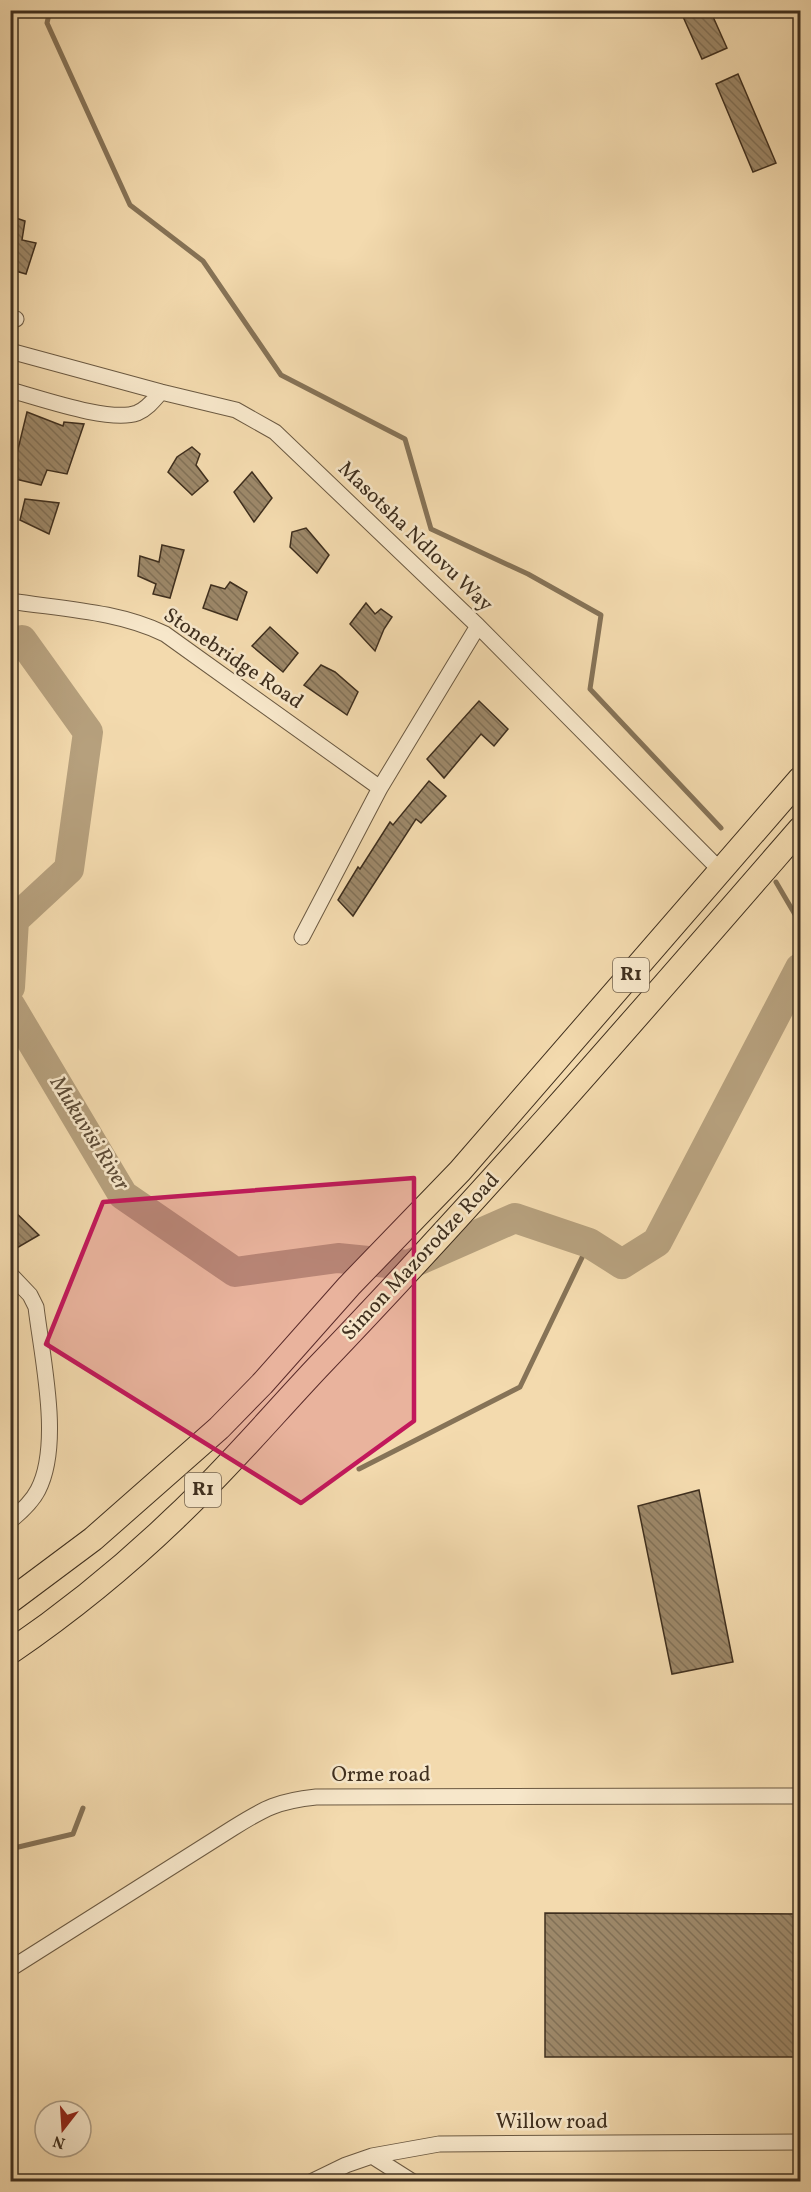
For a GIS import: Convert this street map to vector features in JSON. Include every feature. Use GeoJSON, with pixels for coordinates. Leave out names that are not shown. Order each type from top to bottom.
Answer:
{"type":"FeatureCollection","features":[{"type":"Feature","properties":{"kind":"highway","name":"Simon Mazorodze Road"},"geometry":{"type":"LineString","coordinates":[[10,1600],[93,1539],[219,1428],[349,1286],[460,1171],[801,779]]}},
{"type":"Feature","properties":{"kind":"highway","name":"Simon Mazorodze Road"},"geometry":{"type":"LineString","coordinates":[[10,1652],[35,1635],[174,1519],[246,1446],[536,1132],[801,829]]}},
{"type":"Feature","properties":{"kind":"street","name":"Masotsha Ndlovu Way"},"geometry":{"type":"LineString","coordinates":[[10,351],[237,410],[275,432],[478,626],[721,871]]}},
{"type":"Feature","properties":{"kind":"street"},"geometry":{"type":"LineString","coordinates":[[10,390],[106,415],[124,416],[143,409],[161,392]]}},
{"type":"Feature","properties":{"kind":"street","name":"Stonebridge Road"},"geometry":{"type":"LineString","coordinates":[[10,601],[125,618],[165,634],[380,788]]}},
{"type":"Feature","properties":{"kind":"street"},"geometry":{"type":"LineString","coordinates":[[302,937],[380,788],[478,626]]}},
{"type":"Feature","properties":{"kind":"street"},"geometry":{"type":"LineString","coordinates":[[10,1274],[30,1295],[36,1307],[51,1428],[50,1449],[38,1491],[28,1505],[10,1521]]}},
{"type":"Feature","properties":{"kind":"street","name":"Orme road"},"geometry":{"type":"LineString","coordinates":[[10,1969],[232,1828],[262,1810],[286,1800],[316,1797],[801,1796]]}},
{"type":"Feature","properties":{"kind":"street","name":"Willow road"},"geometry":{"type":"LineString","coordinates":[[311,2181],[372,2156],[439,2144],[801,2142]]}},
{"type":"Feature","properties":{"kind":"street"},"geometry":{"type":"LineString","coordinates":[[372,2156],[413,2181]]}},
{"type":"Feature","properties":{"kind":"highlighted area"},"geometry":{"type":"Polygon","coordinates":[[[414,1178],[414,1421],[301,1503],[46,1344],[103,1202],[414,1178]]]}},
{"type":"Feature","properties":{"kind":"building"},"geometry":{"type":"Polygon","coordinates":[[[680,10],[710,10],[727,48],[702,59],[680,10]]]}},
{"type":"Feature","properties":{"kind":"building"},"geometry":{"type":"Polygon","coordinates":[[[738,74],[776,163],[753,172],[716,84],[738,74]]]}},
{"type":"Feature","properties":{"kind":"building"},"geometry":{"type":"Polygon","coordinates":[[[10,216],[25,221],[22,240],[36,243],[26,274],[12,270],[14,264],[10,264],[10,216]]]}},
{"type":"Feature","properties":{"kind":"building"},"geometry":{"type":"Polygon","coordinates":[[[27,412],[63,426],[64,422],[84,424],[67,474],[47,470],[41,485],[11,478],[27,412]]]}},
{"type":"Feature","properties":{"kind":"building"},"geometry":{"type":"Polygon","coordinates":[[[192,447],[200,454],[196,465],[208,481],[192,495],[168,472],[177,457],[192,447]]]}},
{"type":"Feature","properties":{"kind":"building"},"geometry":{"type":"Polygon","coordinates":[[[252,472],[272,498],[254,522],[234,492],[252,472]]]}},
{"type":"Feature","properties":{"kind":"building"},"geometry":{"type":"Polygon","coordinates":[[[25,499],[59,503],[49,534],[20,520],[25,499]]]}},
{"type":"Feature","properties":{"kind":"building"},"geometry":{"type":"Polygon","coordinates":[[[306,528],[329,555],[317,573],[290,547],[292,532],[306,528]]]}},
{"type":"Feature","properties":{"kind":"building"},"geometry":{"type":"Polygon","coordinates":[[[162,545],[184,550],[170,598],[153,594],[156,584],[138,576],[140,556],[159,562],[162,545]]]}},
{"type":"Feature","properties":{"kind":"building"},"geometry":{"type":"Polygon","coordinates":[[[230,582],[247,592],[237,620],[203,608],[211,585],[225,589],[230,582]]]}},
{"type":"Feature","properties":{"kind":"building"},"geometry":{"type":"Polygon","coordinates":[[[366,603],[375,614],[381,609],[392,617],[375,651],[350,624],[366,603]]]}},
{"type":"Feature","properties":{"kind":"building"},"geometry":{"type":"Polygon","coordinates":[[[270,627],[298,653],[283,672],[252,646],[270,627]]]}},
{"type":"Feature","properties":{"kind":"building"},"geometry":{"type":"Polygon","coordinates":[[[321,665],[335,672],[358,692],[347,715],[304,685],[321,665]]]}},
{"type":"Feature","properties":{"kind":"building"},"geometry":{"type":"Polygon","coordinates":[[[479,701],[508,729],[494,746],[481,734],[444,778],[427,759],[479,701]]]}},
{"type":"Feature","properties":{"kind":"building"},"geometry":{"type":"Polygon","coordinates":[[[429,781],[446,796],[421,823],[416,819],[353,916],[338,900],[390,822],[393,825],[429,781]]]}},
{"type":"Feature","properties":{"kind":"building"},"geometry":{"type":"Polygon","coordinates":[[[10,1207],[39,1235],[10,1252],[10,1207]]]}},
{"type":"Feature","properties":{"kind":"building"},"geometry":{"type":"Polygon","coordinates":[[[699,1490],[733,1662],[672,1674],[638,1506],[699,1490]]]}},
{"type":"Feature","properties":{"kind":"building"},"geometry":{"type":"Polygon","coordinates":[[[545,1913],[801,1914],[801,2057],[545,2057],[545,1913]]]}},
{"type":"Feature","properties":{"kind":"waterway"},"geometry":{"type":"LineString","coordinates":[[50,10],[47,23],[130,205],[203,261],[281,375],[405,439],[431,529],[528,574],[601,615],[590,689],[721,828]]}},
{"type":"Feature","properties":{"kind":"waterway","name":"Mukuvisi River"},"geometry":{"type":"LineString","coordinates":[[10,646],[22,640],[88,732],[69,869],[14,920],[10,987]]}},
{"type":"Feature","properties":{"kind":"waterway"},"geometry":{"type":"LineString","coordinates":[[776,882],[800,923]]}},
{"type":"Feature","properties":{"kind":"waterway","name":"Mukuvisi River"},"geometry":{"type":"LineString","coordinates":[[10,1005],[123,1195],[235,1272],[338,1258],[408,1265],[515,1218],[589,1243],[622,1264],[657,1242],[800,968]]}},
{"type":"Feature","properties":{"kind":"waterway"},"geometry":{"type":"LineString","coordinates":[[359,1469],[520,1387],[589,1243]]}},
{"type":"Feature","properties":{"kind":"waterway"},"geometry":{"type":"LineString","coordinates":[[10,1849],[73,1834],[83,1808]]}}]}
